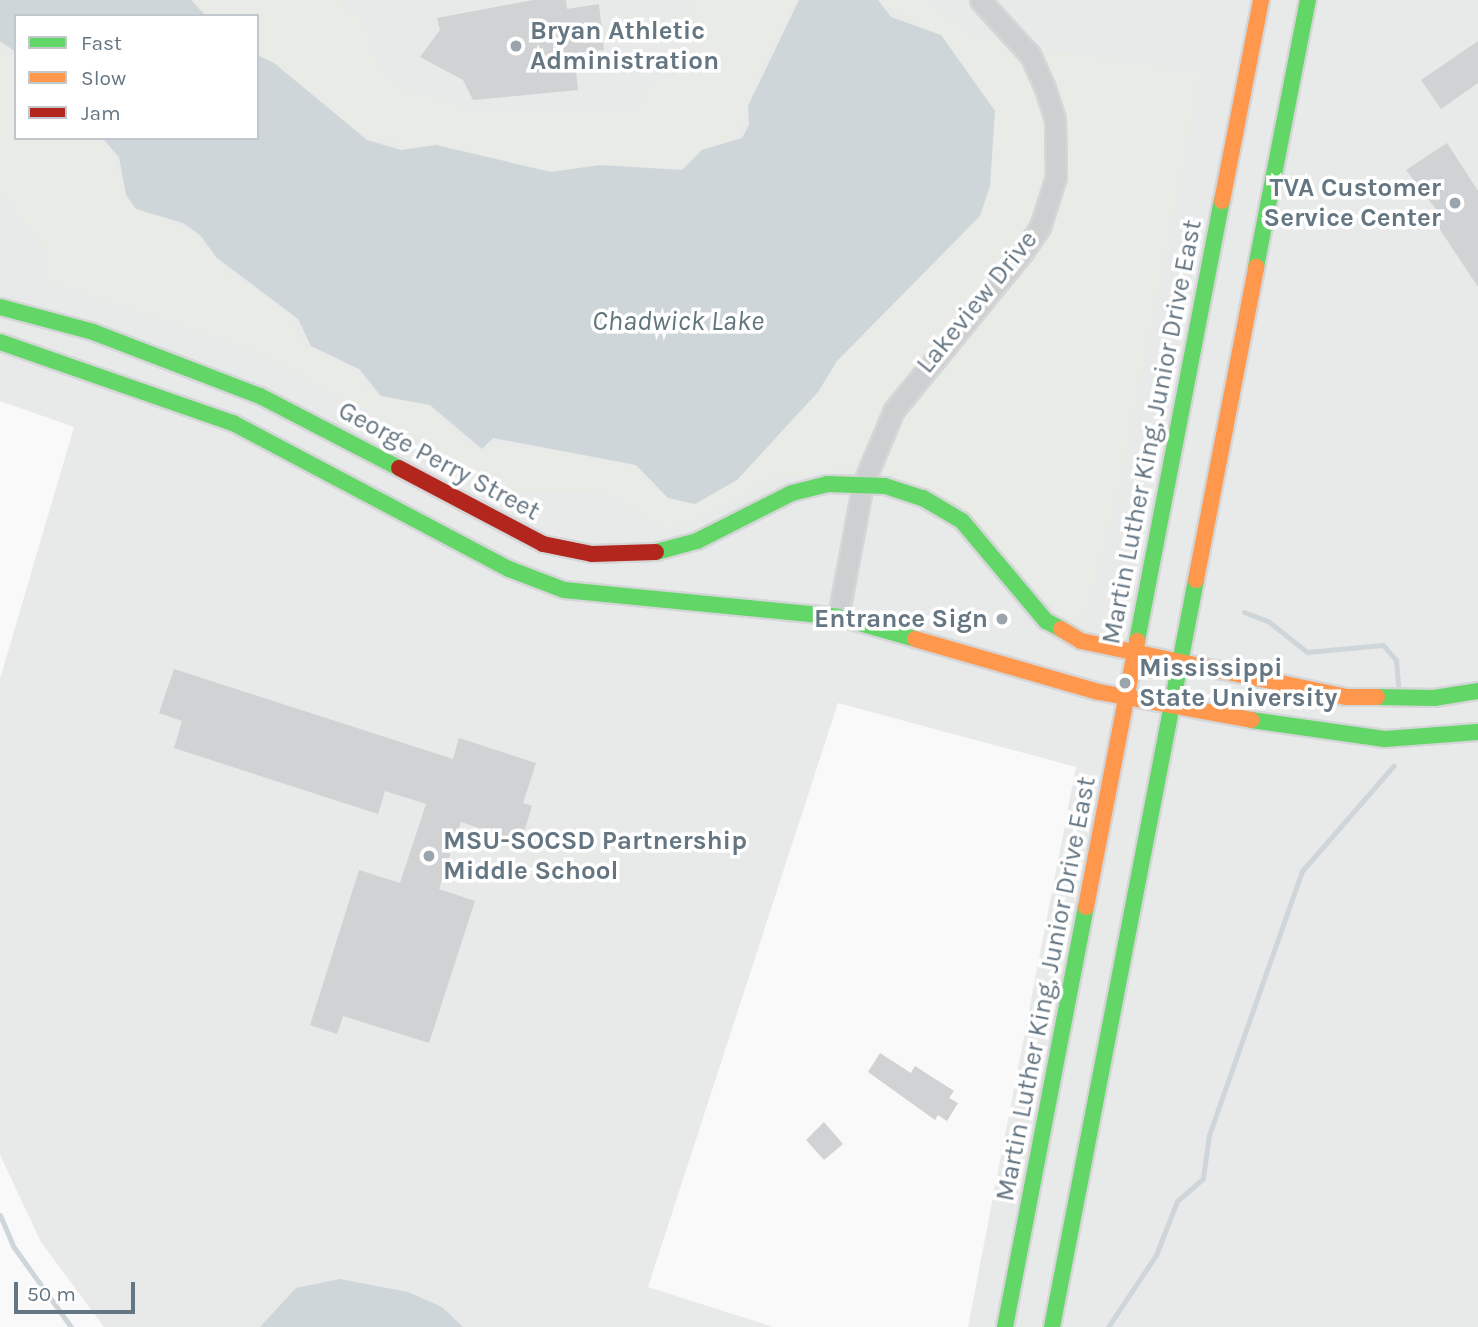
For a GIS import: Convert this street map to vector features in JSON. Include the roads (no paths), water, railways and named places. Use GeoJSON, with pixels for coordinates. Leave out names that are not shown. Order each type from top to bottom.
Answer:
{"type":"FeatureCollection","features":[{"type":"Feature","properties":{"kind":"street","name":"Lakeview Drive"},"geometry":{"type":"LineString","coordinates":[[838,617],[863,484],[904,393],[1022,253],[1040,227],[1056,177],[1055,119],[1045,88],[1030,55],[980,0]]}},
{"type":"Feature","properties":{"kind":"street","name":"Martin Luther King, Junior Drive East"},"geometry":{"type":"LineString","coordinates":[[1005,1327],[1261,0]]}},
{"type":"Feature","properties":{"kind":"street"},"geometry":{"type":"LineString","coordinates":[[1052,1327],[1308,0]]}},
{"type":"Feature","properties":{"kind":"street","name":"George Perry Street"},"geometry":{"type":"LineString","coordinates":[[0,307],[93,332],[260,396],[510,530],[567,550],[613,555],[675,548],[792,493],[827,484],[863,484],[906,491],[939,505],[979,536],[1046,621],[1081,641],[1179,666],[1347,697],[1434,698],[1478,691]]}},
{"type":"Feature","properties":{"kind":"street"},"geometry":{"type":"LineString","coordinates":[[0,342],[233,423],[535,580],[617,599],[758,606],[838,617],[1011,671],[1126,698],[1173,704],[1336,735],[1385,739],[1478,732]]}},
{"type":"Feature","properties":{"kind":"water"},"geometry":{"type":"Polygon","coordinates":[[[0,0],[191,0],[204,14],[14,14],[14,51],[0,41],[0,0]]]}},
{"type":"Feature","properties":{"kind":"water","name":"Chadwick Lake"},"geometry":{"type":"Polygon","coordinates":[[[799,0],[878,0],[891,17],[941,35],[995,111],[990,186],[980,216],[837,361],[818,392],[737,480],[695,504],[668,498],[636,465],[493,438],[482,449],[430,405],[381,396],[359,369],[311,346],[298,319],[217,258],[200,235],[183,223],[136,209],[126,195],[119,157],[104,140],[259,140],[259,56],[274,63],[367,140],[401,150],[436,145],[551,172],[600,165],[682,170],[702,150],[742,138],[749,125],[748,106],[799,0]]]}},
{"type":"Feature","properties":{"kind":"water"},"geometry":{"type":"Polygon","coordinates":[[[340,1279],[408,1292],[442,1307],[463,1327],[260,1327],[296,1288],[340,1279]]]}},
{"type":"Feature","properties":{"kind":"waterway"},"geometry":{"type":"LineString","coordinates":[[1244,612],[1268,621],[1307,652],[1383,645],[1396,660],[1398,685]]}},
{"type":"Feature","properties":{"kind":"waterway"},"geometry":{"type":"LineString","coordinates":[[1108,1327],[1156,1255],[1177,1201],[1203,1178],[1209,1135],[1302,871],[1394,765]]}},
{"type":"Feature","properties":{"kind":"waterway"},"geometry":{"type":"LineString","coordinates":[[0,1215],[13,1246],[71,1327]]}},
{"type":"Feature","properties":{"kind":"place","name":"Bryan Athletic Administration"},"geometry":{"type":"Point","coordinates":[516,46]}},
{"type":"Feature","properties":{"kind":"place","name":"TVA Customer Service Center"},"geometry":{"type":"Point","coordinates":[1455,203]}},
{"type":"Feature","properties":{"kind":"place","name":"Entrance Sign"},"geometry":{"type":"Point","coordinates":[1002,619]}},
{"type":"Feature","properties":{"kind":"place","name":"Mississippi State University"},"geometry":{"type":"Point","coordinates":[1125,683]}},
{"type":"Feature","properties":{"kind":"place","name":"MSU-SOCSD Partnership Middle School"},"geometry":{"type":"Point","coordinates":[429,856]}}]}
